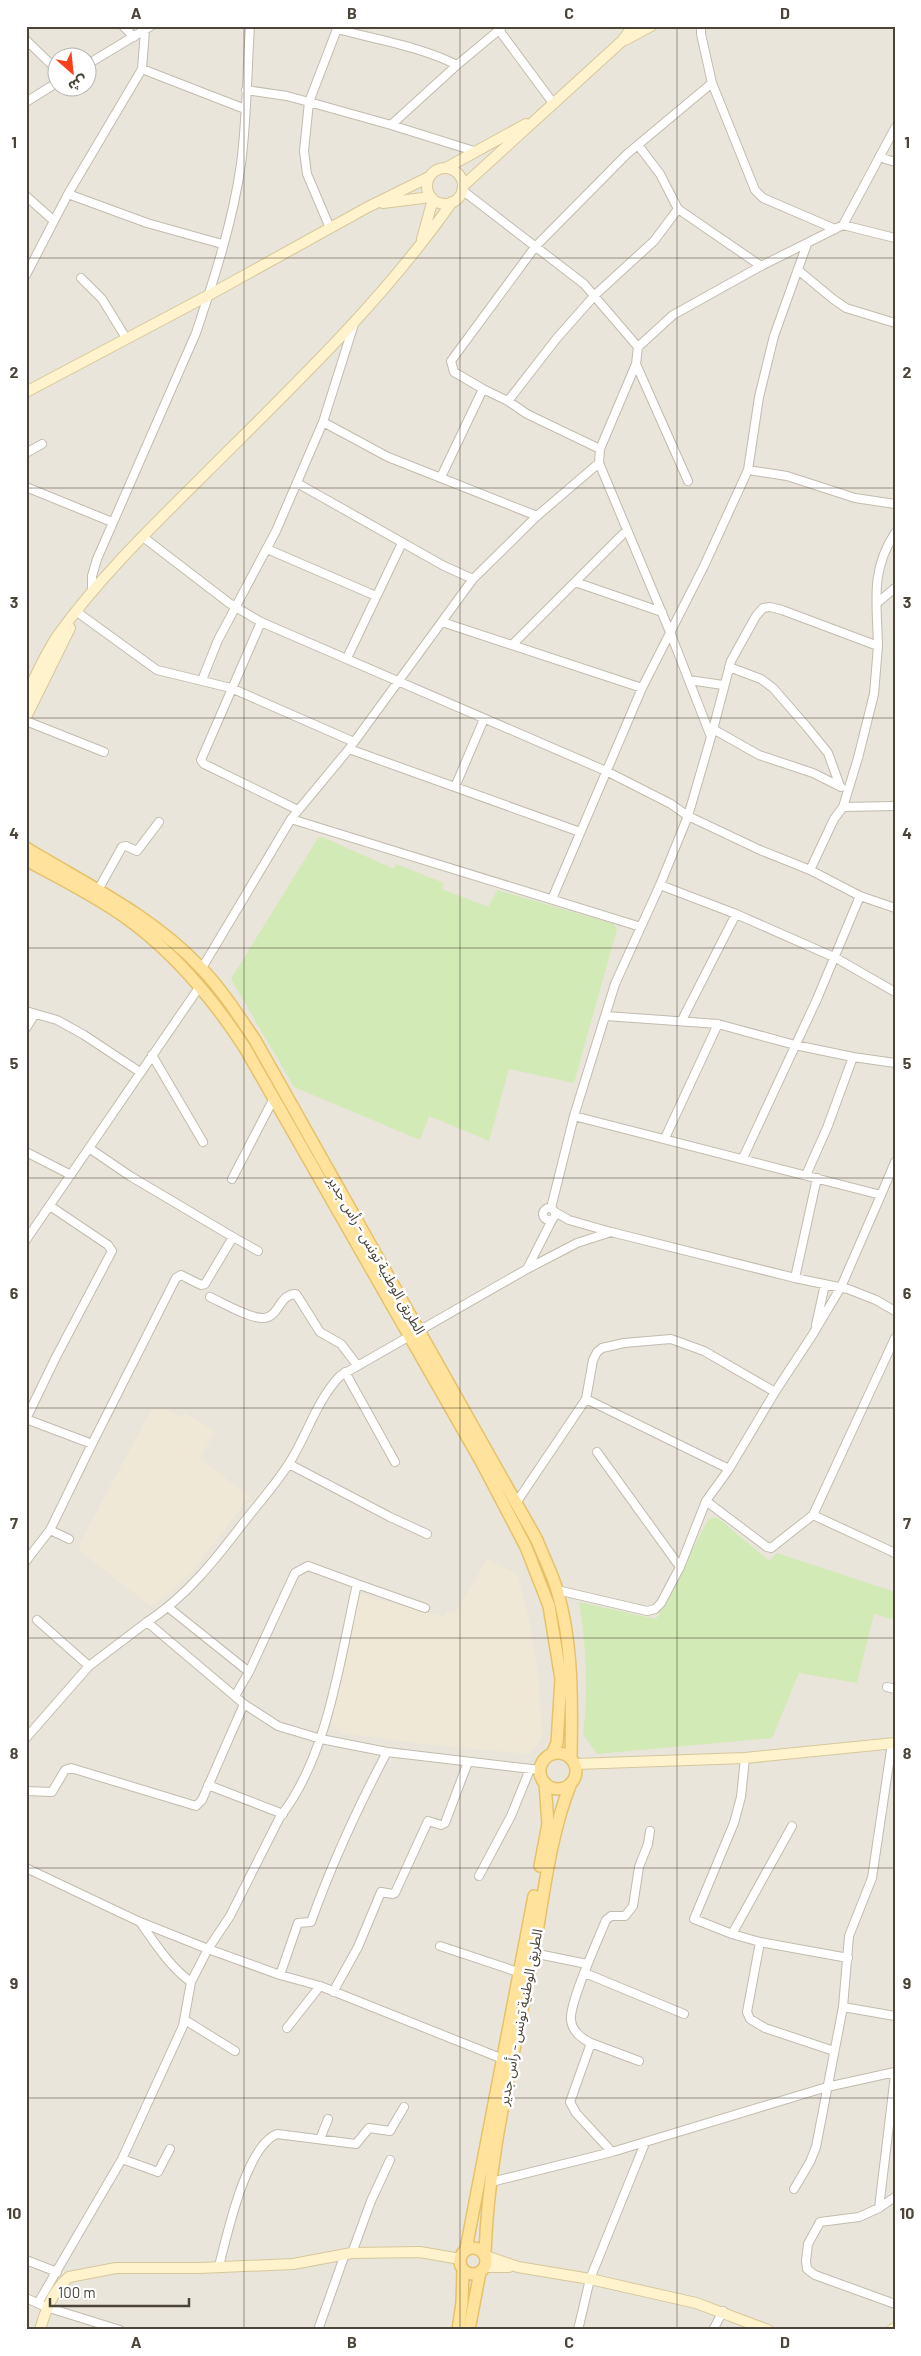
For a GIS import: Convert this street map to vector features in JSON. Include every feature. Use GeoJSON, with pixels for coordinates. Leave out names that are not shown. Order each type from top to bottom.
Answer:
{"type":"FeatureCollection","features":[{"type":"Feature","properties":{"kind":"main road"},"geometry":{"type":"LineString","coordinates":[[26,717],[78,613],[92,592],[143,537],[354,324],[420,245],[452,202],[459,197],[463,188],[622,41],[633,26]]}},
{"type":"Feature","properties":{"kind":"main road"},"geometry":{"type":"LineString","coordinates":[[622,41],[651,26]]}},
{"type":"Feature","properties":{"kind":"main road"},"geometry":{"type":"LineString","coordinates":[[26,392],[209,295],[368,207],[429,177],[436,170],[446,168],[474,151],[538,118]]}},
{"type":"Feature","properties":{"kind":"main road"},"geometry":{"type":"LineString","coordinates":[[446,168],[459,174],[463,188]]}},
{"type":"Feature","properties":{"kind":"main road"},"geometry":{"type":"LineString","coordinates":[[420,245],[432,198],[427,186],[429,177]]}},
{"type":"Feature","properties":{"kind":"main road"},"geometry":{"type":"LineString","coordinates":[[368,207],[395,200],[432,198],[440,203],[452,202]]}},
{"type":"Feature","properties":{"kind":"main road"},"geometry":{"type":"LineString","coordinates":[[26,696],[58,636],[78,613]]}},
{"type":"Feature","properties":{"kind":"main road","name":"الطريق الوطنية تونس - رأس جدير"},"geometry":{"type":"LineString","coordinates":[[26,848],[128,908],[202,968],[226,997],[254,1040],[421,1332],[537,1540],[557,1590],[571,1674],[573,1761]]}},
{"type":"Feature","properties":{"kind":"main road","name":"الطريق الوطنية تونس - رأس جدير"},"geometry":{"type":"LineString","coordinates":[[26,860],[122,915],[157,944],[200,986],[220,1010],[246,1048],[506,1508],[526,1547],[549,1606],[561,1679],[557,1743],[552,1754]]}},
{"type":"Feature","properties":{"kind":"main road"},"geometry":{"type":"LineString","coordinates":[[573,1761],[576,1774],[571,1783],[561,1788],[555,1788],[546,1784],[535,1770],[543,1760],[552,1754],[562,1753],[573,1761],[744,1758],[893,1743]]}},
{"type":"Feature","properties":{"kind":"main road","name":"الطريق الوطنية تونس - رأس جدير"},"geometry":{"type":"LineString","coordinates":[[469,2330],[484,2262],[490,2182],[510,2065],[533,1953],[548,1865],[561,1810],[571,1783]]}},
{"type":"Feature","properties":{"kind":"main road","name":"الطريق الوطنية تونس - رأس جدير"},"geometry":{"type":"LineString","coordinates":[[458,2330],[462,2303],[463,2259],[521,1973],[548,1824],[546,1784]]}},
{"type":"Feature","properties":{"kind":"main road"},"geometry":{"type":"LineString","coordinates":[[40,2330],[42,2305],[64,2281],[69,2277],[116,2268],[200,2268],[293,2264],[349,2254],[420,2252],[463,2259],[479,2248],[484,2262]]}},
{"type":"Feature","properties":{"kind":"main road"},"geometry":{"type":"LineString","coordinates":[[463,2259],[473,2274],[484,2262]]}},
{"type":"Feature","properties":{"kind":"main road"},"geometry":{"type":"LineString","coordinates":[[484,2262],[590,2279],[696,2303],[723,2311],[768,2330]]}},
{"type":"Feature","properties":{"kind":"street"},"geometry":{"type":"LineString","coordinates":[[123,26],[134,36]]}},
{"type":"Feature","properties":{"kind":"street"},"geometry":{"type":"LineString","coordinates":[[92,592],[92,576],[97,559],[196,334],[209,295],[241,164],[250,26]]}},
{"type":"Feature","properties":{"kind":"street"},"geometry":{"type":"LineString","coordinates":[[696,26],[701,30],[712,83],[755,190],[763,198],[835,229]]}},
{"type":"Feature","properties":{"kind":"street"},"geometry":{"type":"LineString","coordinates":[[98,58],[148,28]]}},
{"type":"Feature","properties":{"kind":"street"},"geometry":{"type":"LineString","coordinates":[[26,275],[68,194],[142,69],[148,28]]}},
{"type":"Feature","properties":{"kind":"street"},"geometry":{"type":"LineString","coordinates":[[330,228],[307,174],[304,150],[309,102],[337,28],[434,54],[457,65]]}},
{"type":"Feature","properties":{"kind":"street"},"geometry":{"type":"LineString","coordinates":[[391,125],[501,28],[553,103]]}},
{"type":"Feature","properties":{"kind":"street"},"geometry":{"type":"LineString","coordinates":[[26,40],[48,61]]}},
{"type":"Feature","properties":{"kind":"street"},"geometry":{"type":"LineString","coordinates":[[142,69],[245,109]]}},
{"type":"Feature","properties":{"kind":"street"},"geometry":{"type":"LineString","coordinates":[[600,449],[528,414],[454,372],[450,361],[535,248],[638,145],[712,83]]}},
{"type":"Feature","properties":{"kind":"street"},"geometry":{"type":"LineString","coordinates":[[26,102],[48,88]]}},
{"type":"Feature","properties":{"kind":"street"},"geometry":{"type":"LineString","coordinates":[[246,90],[287,96],[391,125],[474,151]]}},
{"type":"Feature","properties":{"kind":"street"},"geometry":{"type":"LineString","coordinates":[[847,790],[813,773],[758,755],[712,733],[599,463],[600,449],[636,364],[638,347],[673,315],[761,266],[843,225],[895,128]]}},
{"type":"Feature","properties":{"kind":"street"},"geometry":{"type":"LineString","coordinates":[[638,145],[660,174],[678,209],[761,266]]}},
{"type":"Feature","properties":{"kind":"street"},"geometry":{"type":"LineString","coordinates":[[879,157],[895,162]]}},
{"type":"Feature","properties":{"kind":"street"},"geometry":{"type":"LineString","coordinates":[[463,188],[535,248],[584,284],[638,347]]}},
{"type":"Feature","properties":{"kind":"street"},"geometry":{"type":"LineString","coordinates":[[68,194],[138,220],[222,244]]}},
{"type":"Feature","properties":{"kind":"street"},"geometry":{"type":"LineString","coordinates":[[26,196],[54,222]]}},
{"type":"Feature","properties":{"kind":"street"},"geometry":{"type":"LineString","coordinates":[[508,401],[557,338],[595,295],[654,241],[678,209]]}},
{"type":"Feature","properties":{"kind":"street"},"geometry":{"type":"LineString","coordinates":[[843,225],[895,238]]}},
{"type":"Feature","properties":{"kind":"street"},"geometry":{"type":"LineString","coordinates":[[552,898],[642,688],[748,470],[759,396],[774,336],[807,244]]}},
{"type":"Feature","properties":{"kind":"street"},"geometry":{"type":"LineString","coordinates":[[798,270],[832,299],[846,308],[895,323]]}},
{"type":"Feature","properties":{"kind":"street"},"geometry":{"type":"LineString","coordinates":[[81,278],[102,299],[126,338]]}},
{"type":"Feature","properties":{"kind":"street"},"geometry":{"type":"LineString","coordinates":[[202,680],[218,640],[267,549],[297,483],[323,422],[354,324]]}},
{"type":"Feature","properties":{"kind":"street"},"geometry":{"type":"LineString","coordinates":[[636,364],[688,481]]}},
{"type":"Feature","properties":{"kind":"street"},"geometry":{"type":"LineString","coordinates":[[441,477],[483,389]]}},
{"type":"Feature","properties":{"kind":"street"},"geometry":{"type":"LineString","coordinates":[[323,422],[388,457],[537,516]]}},
{"type":"Feature","properties":{"kind":"street"},"geometry":{"type":"LineString","coordinates":[[26,453],[42,444]]}},
{"type":"Feature","properties":{"kind":"street"},"geometry":{"type":"LineString","coordinates":[[202,968],[291,819],[352,746],[473,579],[537,516],[599,463]]}},
{"type":"Feature","properties":{"kind":"street"},"geometry":{"type":"LineString","coordinates":[[748,470],[787,476],[855,498],[895,504]]}},
{"type":"Feature","properties":{"kind":"street"},"geometry":{"type":"LineString","coordinates":[[297,483],[402,543],[473,579]]}},
{"type":"Feature","properties":{"kind":"street"},"geometry":{"type":"LineString","coordinates":[[26,487],[112,522]]}},
{"type":"Feature","properties":{"kind":"street"},"geometry":{"type":"LineString","coordinates":[[512,645],[628,530]]}},
{"type":"Feature","properties":{"kind":"street"},"geometry":{"type":"LineString","coordinates":[[810,870],[834,819],[843,808],[865,734],[874,694],[878,646],[876,577],[881,557],[895,533]]}},
{"type":"Feature","properties":{"kind":"street"},"geometry":{"type":"LineString","coordinates":[[143,537],[236,608],[261,622],[606,771],[672,804],[688,816],[760,850],[810,870],[860,896],[895,908]]}},
{"type":"Feature","properties":{"kind":"street"},"geometry":{"type":"LineString","coordinates":[[347,658],[402,543]]}},
{"type":"Feature","properties":{"kind":"street"},"geometry":{"type":"LineString","coordinates":[[267,549],[376,596]]}},
{"type":"Feature","properties":{"kind":"street"},"geometry":{"type":"LineString","coordinates":[[575,582],[662,612]]}},
{"type":"Feature","properties":{"kind":"street"},"geometry":{"type":"LineString","coordinates":[[877,604],[895,588]]}},
{"type":"Feature","properties":{"kind":"street"},"geometry":{"type":"LineString","coordinates":[[527,1269],[551,1215],[574,1116],[615,984],[660,885],[688,816],[712,733],[728,667],[760,610],[770,607],[878,646]]}},
{"type":"Feature","properties":{"kind":"street"},"geometry":{"type":"LineString","coordinates":[[78,613],[157,670],[166,674],[202,680],[231,688],[352,746],[455,787],[580,832]]}},
{"type":"Feature","properties":{"kind":"street"},"geometry":{"type":"LineString","coordinates":[[261,622],[201,757],[202,762],[298,810]]}},
{"type":"Feature","properties":{"kind":"street"},"geometry":{"type":"LineString","coordinates":[[442,622],[642,688]]}},
{"type":"Feature","properties":{"kind":"street"},"geometry":{"type":"LineString","coordinates":[[728,667],[760,679],[773,688],[807,726],[828,754],[840,786]]}},
{"type":"Feature","properties":{"kind":"street"},"geometry":{"type":"LineString","coordinates":[[689,680],[723,686]]}},
{"type":"Feature","properties":{"kind":"street"},"geometry":{"type":"LineString","coordinates":[[455,787],[484,719]]}},
{"type":"Feature","properties":{"kind":"street"},"geometry":{"type":"LineString","coordinates":[[26,721],[104,752]]}},
{"type":"Feature","properties":{"kind":"street"},"geometry":{"type":"LineString","coordinates":[[843,808],[895,806]]}},
{"type":"Feature","properties":{"kind":"street"},"geometry":{"type":"LineString","coordinates":[[291,819],[641,927]]}},
{"type":"Feature","properties":{"kind":"street"},"geometry":{"type":"LineString","coordinates":[[98,890],[122,847],[126,846],[137,851],[159,822]]}},
{"type":"Feature","properties":{"kind":"street"},"geometry":{"type":"LineString","coordinates":[[660,885],[736,914],[836,958],[895,992]]}},
{"type":"Feature","properties":{"kind":"street"},"geometry":{"type":"LineString","coordinates":[[743,1158],[836,958],[860,896]]}},
{"type":"Feature","properties":{"kind":"street"},"geometry":{"type":"LineString","coordinates":[[682,1020],[736,914]]}},
{"type":"Feature","properties":{"kind":"street"},"geometry":{"type":"LineString","coordinates":[[26,1240],[200,986]]}},
{"type":"Feature","properties":{"kind":"street"},"geometry":{"type":"LineString","coordinates":[[26,1011],[56,1020],[84,1035],[140,1072]]}},
{"type":"Feature","properties":{"kind":"street"},"geometry":{"type":"LineString","coordinates":[[26,1028],[35,1014]]}},
{"type":"Feature","properties":{"kind":"street"},"geometry":{"type":"LineString","coordinates":[[606,1016],[718,1024],[795,1045],[853,1057],[895,1063]]}},
{"type":"Feature","properties":{"kind":"street"},"geometry":{"type":"LineString","coordinates":[[665,1138],[718,1024]]}},
{"type":"Feature","properties":{"kind":"street"},"geometry":{"type":"LineString","coordinates":[[152,1055],[203,1142]]}},
{"type":"Feature","properties":{"kind":"street"},"geometry":{"type":"LineString","coordinates":[[806,1175],[827,1128],[853,1057]]}},
{"type":"Feature","properties":{"kind":"street"},"geometry":{"type":"LineString","coordinates":[[232,1179],[274,1098]]}},
{"type":"Feature","properties":{"kind":"street"},"geometry":{"type":"LineString","coordinates":[[574,1116],[881,1195]]}},
{"type":"Feature","properties":{"kind":"street"},"geometry":{"type":"LineString","coordinates":[[89,1148],[130,1176],[258,1251]]}},
{"type":"Feature","properties":{"kind":"street"},"geometry":{"type":"LineString","coordinates":[[26,1152],[71,1175]]}},
{"type":"Feature","properties":{"kind":"street"},"geometry":{"type":"LineString","coordinates":[[557,1590],[648,1611],[655,1609],[661,1603],[680,1567],[706,1502],[730,1469],[775,1392],[841,1287],[895,1162]]}},
{"type":"Feature","properties":{"kind":"street"},"geometry":{"type":"LineString","coordinates":[[795,1278],[817,1178]]}},
{"type":"Feature","properties":{"kind":"street"},"geometry":{"type":"LineString","coordinates":[[50,1206],[108,1245],[112,1251],[56,1357],[26,1419],[92,1444]]}},
{"type":"Feature","properties":{"kind":"street"},"geometry":{"type":"LineString","coordinates":[[551,1215],[795,1278],[841,1287],[876,1300],[895,1311]]}},
{"type":"Feature","properties":{"kind":"street"},"geometry":{"type":"LineString","coordinates":[[26,1738],[89,1666],[147,1622],[169,1608],[200,1578],[289,1464],[330,1388],[345,1372],[421,1332],[527,1269],[577,1243],[611,1232]]}},
{"type":"Feature","properties":{"kind":"street"},"geometry":{"type":"LineString","coordinates":[[26,1561],[31,1552],[44,1540],[50,1530],[176,1278],[181,1275],[205,1284],[233,1236]]}},
{"type":"Feature","properties":{"kind":"street"},"geometry":{"type":"LineString","coordinates":[[813,1334],[825,1284]]}},
{"type":"Feature","properties":{"kind":"street"},"geometry":{"type":"LineString","coordinates":[[210,1297],[263,1318],[273,1315],[283,1299],[291,1294],[296,1294],[320,1332],[341,1344],[357,1365]]}},
{"type":"Feature","properties":{"kind":"street"},"geometry":{"type":"LineString","coordinates":[[706,1502],[771,1548],[813,1515],[895,1338]]}},
{"type":"Feature","properties":{"kind":"street"},"geometry":{"type":"LineString","coordinates":[[516,1502],[586,1399],[593,1360],[597,1352],[602,1348],[624,1343],[671,1339],[704,1351],[775,1392]]}},
{"type":"Feature","properties":{"kind":"street"},"geometry":{"type":"LineString","coordinates":[[345,1372],[395,1462]]}},
{"type":"Feature","properties":{"kind":"street"},"geometry":{"type":"LineString","coordinates":[[586,1399],[730,1469]]}},
{"type":"Feature","properties":{"kind":"street"},"geometry":{"type":"LineString","coordinates":[[596,1452],[680,1567]]}},
{"type":"Feature","properties":{"kind":"street"},"geometry":{"type":"LineString","coordinates":[[289,1464],[390,1517],[428,1534]]}},
{"type":"Feature","properties":{"kind":"street"},"geometry":{"type":"LineString","coordinates":[[813,1515],[894,1550]]}},
{"type":"Feature","properties":{"kind":"street"},"geometry":{"type":"LineString","coordinates":[[50,1530],[69,1539]]}},
{"type":"Feature","properties":{"kind":"street"},"geometry":{"type":"LineString","coordinates":[[235,1696],[249,1672],[296,1573],[308,1566],[425,1608]]}},
{"type":"Feature","properties":{"kind":"street"},"geometry":{"type":"LineString","coordinates":[[42,2305],[57,2272],[122,2159],[185,2020],[191,1982],[208,1949],[230,1916],[283,1814],[290,1806],[321,1739],[357,1584]]}},
{"type":"Feature","properties":{"kind":"street"},"geometry":{"type":"LineString","coordinates":[[169,1608],[249,1672]]}},
{"type":"Feature","properties":{"kind":"street"},"geometry":{"type":"LineString","coordinates":[[37,1620],[89,1666]]}},
{"type":"Feature","properties":{"kind":"street"},"geometry":{"type":"LineString","coordinates":[[147,1622],[244,1704],[278,1726],[321,1739],[387,1752],[535,1770],[478,1876]]}},
{"type":"Feature","properties":{"kind":"street"},"geometry":{"type":"LineString","coordinates":[[26,1791],[52,1792],[66,1770],[71,1768],[196,1806],[202,1800],[244,1704]]}},
{"type":"Feature","properties":{"kind":"street"},"geometry":{"type":"LineString","coordinates":[[794,2189],[814,2155],[843,2007],[849,1936],[874,1868],[893,1743]]}},
{"type":"Feature","properties":{"kind":"street"},"geometry":{"type":"LineString","coordinates":[[280,1975],[298,1923],[311,1922],[329,1872],[355,1812],[387,1752]]}},
{"type":"Feature","properties":{"kind":"street"},"geometry":{"type":"LineString","coordinates":[[744,1758],[741,1797],[734,1823],[694,1917],[697,1921],[760,1942],[848,1958]]}},
{"type":"Feature","properties":{"kind":"street"},"geometry":{"type":"LineString","coordinates":[[333,1992],[358,1947],[381,1892],[396,1893],[428,1821],[441,1825],[445,1823],[468,1762]]}},
{"type":"Feature","properties":{"kind":"street"},"geometry":{"type":"LineString","coordinates":[[208,1785],[283,1814]]}},
{"type":"Feature","properties":{"kind":"street"},"geometry":{"type":"LineString","coordinates":[[732,1934],[792,1826]]}},
{"type":"Feature","properties":{"kind":"street"},"geometry":{"type":"LineString","coordinates":[[640,2061],[591,2043],[579,2036],[571,2021],[587,1964],[608,1917],[625,1916],[631,1911],[639,1867],[648,1844],[650,1832]]}},
{"type":"Feature","properties":{"kind":"street"},"geometry":{"type":"LineString","coordinates":[[26,1868],[140,1922],[280,1975],[320,1986],[503,2059]]}},
{"type":"Feature","properties":{"kind":"street"},"geometry":{"type":"LineString","coordinates":[[140,1922],[158,1948],[178,1971],[191,1982]]}},
{"type":"Feature","properties":{"kind":"street"},"geometry":{"type":"LineString","coordinates":[[760,1942],[748,2012],[750,2019],[765,2028],[834,2051]]}},
{"type":"Feature","properties":{"kind":"street"},"geometry":{"type":"LineString","coordinates":[[440,1946],[521,1973]]}},
{"type":"Feature","properties":{"kind":"street"},"geometry":{"type":"LineString","coordinates":[[533,1953],[587,1964]]}},
{"type":"Feature","properties":{"kind":"street"},"geometry":{"type":"LineString","coordinates":[[584,1973],[684,2014]]}},
{"type":"Feature","properties":{"kind":"street"},"geometry":{"type":"LineString","coordinates":[[287,2028],[320,1986]]}},
{"type":"Feature","properties":{"kind":"street"},"geometry":{"type":"LineString","coordinates":[[843,2007],[895,2016]]}},
{"type":"Feature","properties":{"kind":"street"},"geometry":{"type":"LineString","coordinates":[[185,2020],[235,2051]]}},
{"type":"Feature","properties":{"kind":"street"},"geometry":{"type":"LineString","coordinates":[[591,2043],[570,2102],[576,2114],[612,2152]]}},
{"type":"Feature","properties":{"kind":"street"},"geometry":{"type":"LineString","coordinates":[[490,2182],[645,2143],[827,2087],[895,2074],[879,2208]]}},
{"type":"Feature","properties":{"kind":"street"},"geometry":{"type":"LineString","coordinates":[[219,2266],[245,2177],[267,2140],[277,2134],[354,2144],[358,2142],[364,2131],[369,2128],[390,2131],[404,2107]]}},
{"type":"Feature","properties":{"kind":"street"},"geometry":{"type":"LineString","coordinates":[[320,2139],[328,2119]]}},
{"type":"Feature","properties":{"kind":"street"},"geometry":{"type":"LineString","coordinates":[[578,2330],[590,2279],[645,2143]]}},
{"type":"Feature","properties":{"kind":"street"},"geometry":{"type":"LineString","coordinates":[[122,2159],[158,2172],[170,2149]]}},
{"type":"Feature","properties":{"kind":"street"},"geometry":{"type":"LineString","coordinates":[[318,2330],[371,2201],[390,2160]]}},
{"type":"Feature","properties":{"kind":"street"},"geometry":{"type":"LineString","coordinates":[[895,2197],[879,2208],[859,2217],[820,2222],[808,2244],[806,2266],[809,2272],[815,2275],[895,2304]]}},
{"type":"Feature","properties":{"kind":"street"},"geometry":{"type":"LineString","coordinates":[[26,2260],[57,2272]]}},
{"type":"Feature","properties":{"kind":"street"},"geometry":{"type":"LineString","coordinates":[[26,2298],[120,2330]]}},
{"type":"Feature","properties":{"kind":"street"},"geometry":{"type":"LineString","coordinates":[[712,2330],[723,2311]]}},
{"type":"Feature","properties":{"kind":"shaded area"},"geometry":{"type":"Polygon","coordinates":[[[26,26],[895,26],[895,2330],[26,2330],[26,26]]]}},
{"type":"Feature","properties":{"kind":"shaded area"},"geometry":{"type":"Polygon","coordinates":[[[154,1405],[181,1417],[185,1413],[215,1432],[200,1458],[249,1497],[192,1572],[155,1605],[149,1605],[79,1550],[80,1543],[154,1405]]]}},
{"type":"Feature","properties":{"kind":"shaded area"},"geometry":{"type":"Polygon","coordinates":[[[487,1559],[518,1575],[529,1619],[538,1676],[543,1736],[529,1754],[423,1744],[341,1733],[330,1721],[359,1594],[445,1617],[446,1612],[455,1613],[487,1559]]]}},
{"type":"Feature","properties":{"kind":"green space"},"geometry":{"type":"Polygon","coordinates":[[[322,837],[394,869],[396,864],[444,883],[442,889],[488,907],[497,890],[614,924],[617,929],[574,1083],[509,1069],[489,1141],[429,1116],[420,1140],[294,1087],[231,979],[318,838],[322,837]]]}},
{"type":"Feature","properties":{"kind":"green space"},"geometry":{"type":"Polygon","coordinates":[[[709,1518],[718,1518],[769,1561],[777,1553],[895,1592],[895,1620],[874,1614],[857,1683],[799,1673],[772,1738],[597,1754],[583,1734],[586,1668],[579,1602],[656,1619],[709,1518]]]}}]}
